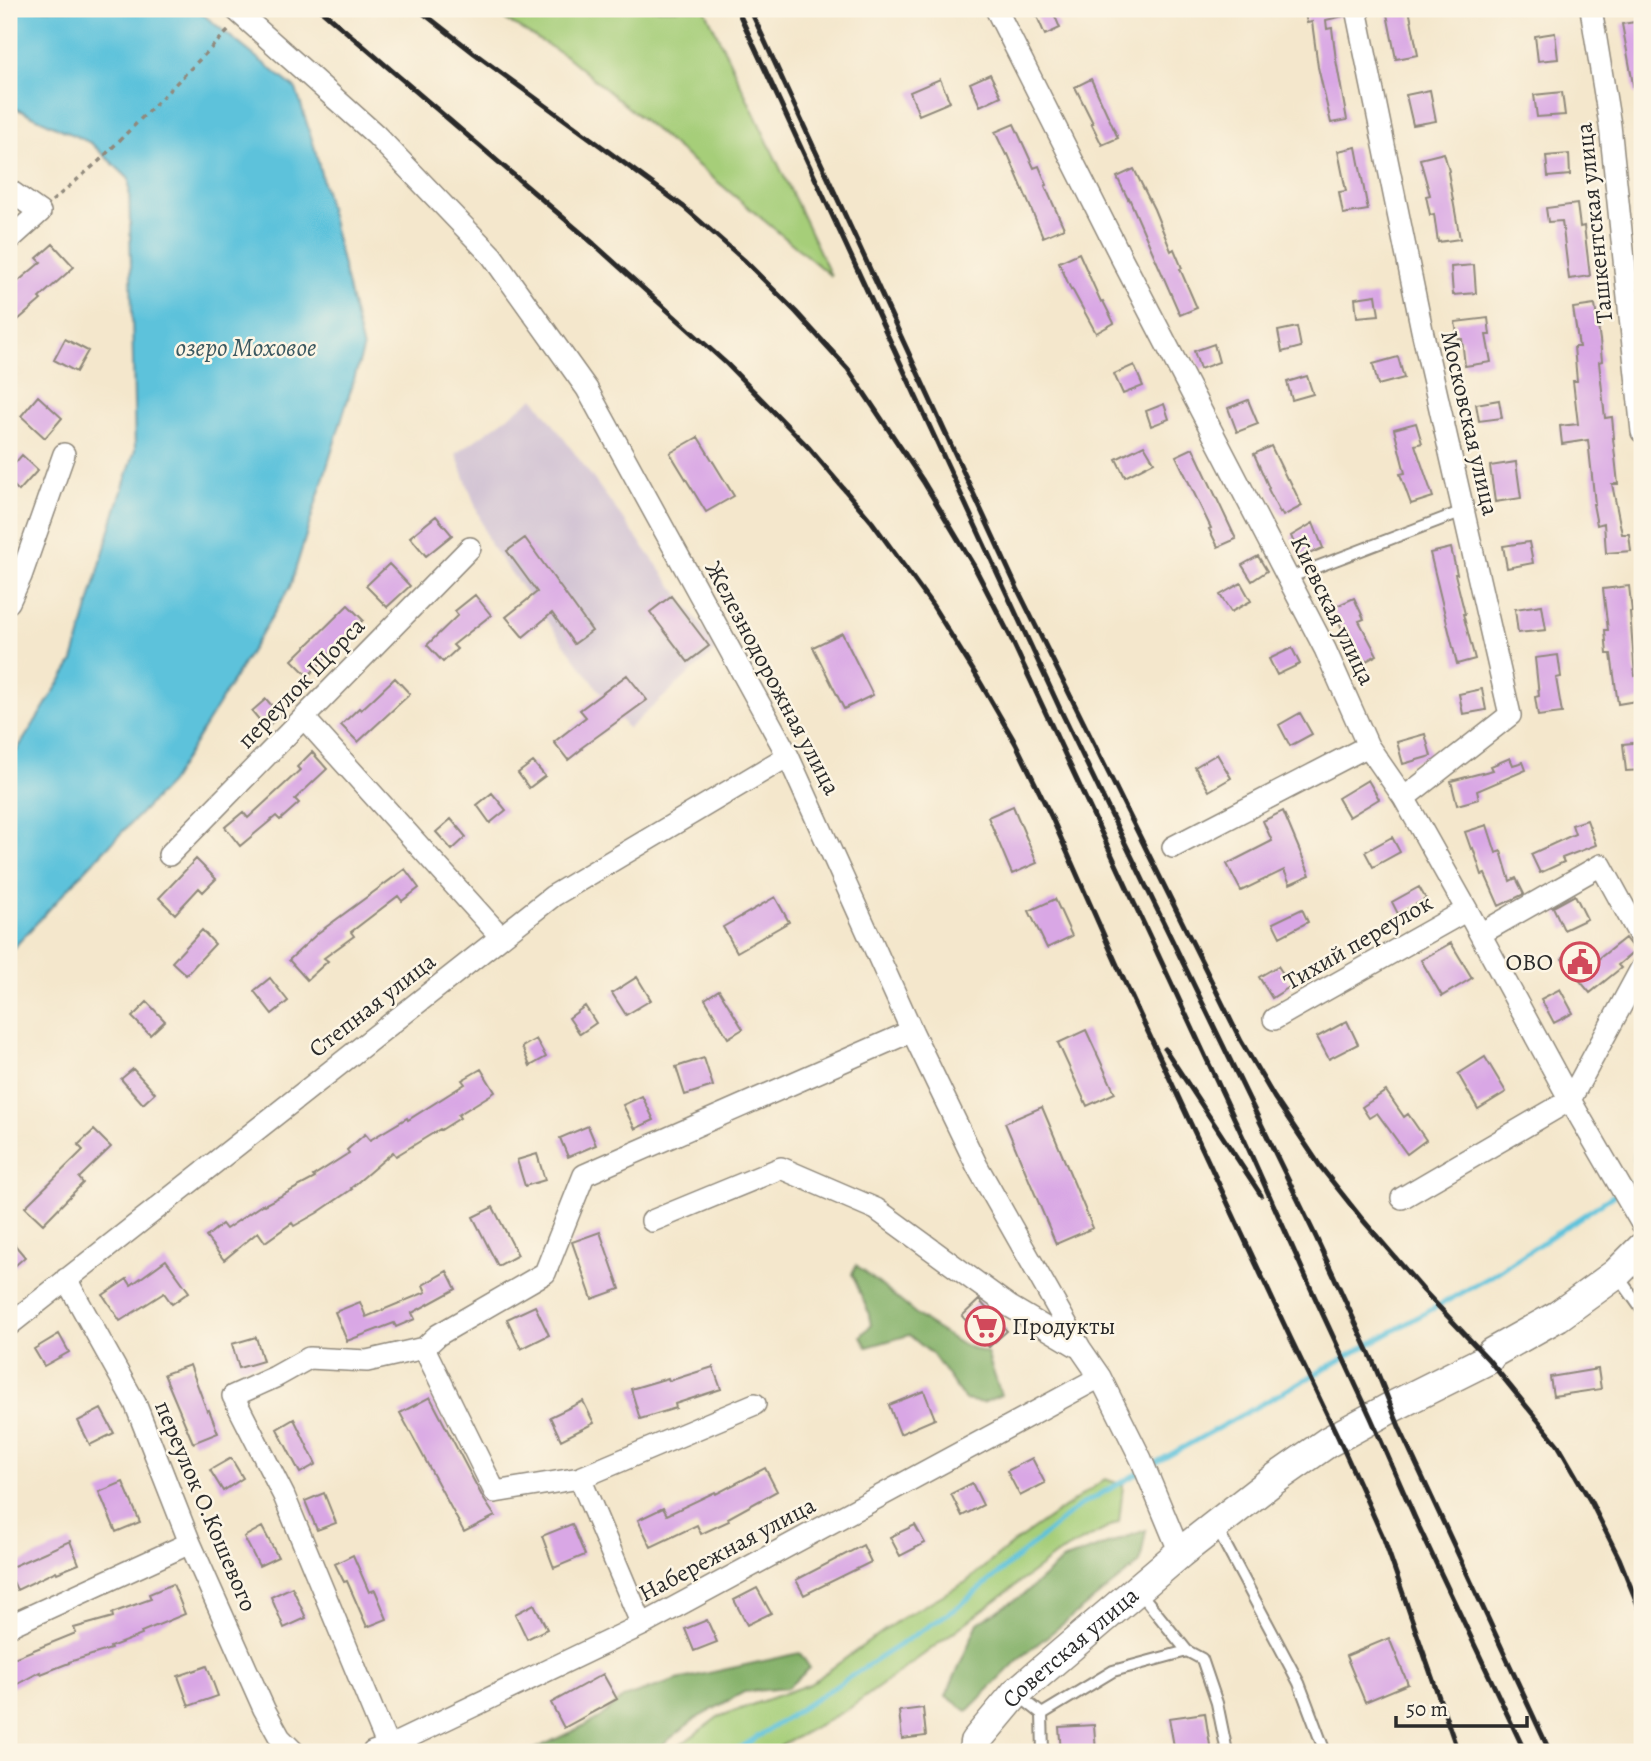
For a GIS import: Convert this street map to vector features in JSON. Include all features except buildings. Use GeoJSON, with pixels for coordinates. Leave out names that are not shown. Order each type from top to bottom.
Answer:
{"type":"FeatureCollection","features":[{"type":"Feature","properties":{"kind":"main road","name":"Советская улица"},"geometry":{"type":"LineString","coordinates":[[974,1752],[975,1742],[1016,1693],[1215,1524],[1328,1442],[1488,1359],[1492,1353],[1558,1316],[1616,1274],[1642,1248]]}},
{"type":"Feature","properties":{"kind":"street","name":"Киевская улица"},"geometry":{"type":"LineString","coordinates":[[996,9],[1121,257],[1325,649],[1368,746],[1404,798],[1570,1100],[1642,1224]]}},
{"type":"Feature","properties":{"kind":"street","name":"Московская улица"},"geometry":{"type":"LineString","coordinates":[[1356,9],[1422,330],[1510,715],[1404,798]]}},
{"type":"Feature","properties":{"kind":"street","name":"Ташкентская улица"},"geometry":{"type":"LineString","coordinates":[[1591,9],[1610,125],[1642,432]]}},
{"type":"Feature","properties":{"kind":"street","name":"Железнодорожная улица"},"geometry":{"type":"LineString","coordinates":[[232,19],[376,135],[492,256],[587,389],[788,756],[912,1031],[977,1166],[1080,1348],[1100,1377],[1150,1479],[1180,1553]]}},
{"type":"Feature","properties":{"kind":"street"},"geometry":{"type":"LineString","coordinates":[[9,190],[40,212],[9,240]]}},
{"type":"Feature","properties":{"kind":"street"},"geometry":{"type":"LineString","coordinates":[[9,602],[21,576],[64,454]]}},
{"type":"Feature","properties":{"kind":"street","name":"переулок Щорса"},"geometry":{"type":"LineString","coordinates":[[169,855],[470,548]]}},
{"type":"Feature","properties":{"kind":"street"},"geometry":{"type":"LineString","coordinates":[[304,718],[502,937]]}},
{"type":"Feature","properties":{"kind":"street"},"geometry":{"type":"LineString","coordinates":[[1173,847],[1368,746]]}},
{"type":"Feature","properties":{"kind":"street","name":"Степная улица"},"geometry":{"type":"LineString","coordinates":[[9,1325],[553,896],[788,756]]}},
{"type":"Feature","properties":{"kind":"street"},"geometry":{"type":"LineString","coordinates":[[1480,934],[1601,865],[1642,940]]}},
{"type":"Feature","properties":{"kind":"street","name":"Тихий переулок"},"geometry":{"type":"LineString","coordinates":[[1275,1019],[1467,910]]}},
{"type":"Feature","properties":{"kind":"street"},"geometry":{"type":"LineString","coordinates":[[1402,1198],[1570,1100],[1642,967]]}},
{"type":"Feature","properties":{"kind":"street"},"geometry":{"type":"LineString","coordinates":[[381,1749],[284,1496],[233,1396],[309,1358],[367,1361],[424,1348],[438,1335],[545,1273],[584,1175],[912,1031]]}},
{"type":"Feature","properties":{"kind":"street"},"geometry":{"type":"LineString","coordinates":[[652,1222],[780,1168],[876,1209],[1009,1306],[1080,1348]]}},
{"type":"Feature","properties":{"kind":"street","name":"переулок О.Кошевого"},"geometry":{"type":"LineString","coordinates":[[66,1279],[135,1403],[190,1543],[264,1709],[280,1738],[294,1752]]}},
{"type":"Feature","properties":{"kind":"street"},"geometry":{"type":"LineString","coordinates":[[424,1348],[495,1492],[580,1478],[755,1404]]}},
{"type":"Feature","properties":{"kind":"street","name":"Набережная улица"},"geometry":{"type":"LineString","coordinates":[[381,1749],[642,1625],[1100,1377]]}},
{"type":"Feature","properties":{"kind":"street"},"geometry":{"type":"LineString","coordinates":[[580,1478],[642,1625]]}},
{"type":"Feature","properties":{"kind":"street"},"geometry":{"type":"LineString","coordinates":[[9,1626],[190,1543]]}},
{"type":"Feature","properties":{"kind":"lane"},"geometry":{"type":"LineString","coordinates":[[1289,578],[1463,510]]}},
{"type":"Feature","properties":{"kind":"lane"},"geometry":{"type":"LineString","coordinates":[[1616,1274],[1642,1310]]}},
{"type":"Feature","properties":{"kind":"lane"},"geometry":{"type":"LineString","coordinates":[[1215,1524],[1299,1683],[1325,1752]]}},
{"type":"Feature","properties":{"kind":"lane"},"geometry":{"type":"LineString","coordinates":[[1138,1590],[1187,1651],[1202,1659],[1217,1703],[1227,1752]]}},
{"type":"Feature","properties":{"kind":"lane"},"geometry":{"type":"LineString","coordinates":[[1042,1714],[1113,1671],[1187,1651]]}},
{"type":"Feature","properties":{"kind":"lane"},"geometry":{"type":"LineString","coordinates":[[1016,1693],[1042,1714],[1043,1752]]}},
{"type":"Feature","properties":{"kind":"path"},"geometry":{"type":"LineString","coordinates":[[40,212],[99,162],[232,19]]}},
{"type":"Feature","properties":{"kind":"shaded area"},"geometry":{"type":"Polygon","coordinates":[[[534,398],[718,648],[628,729],[490,545],[456,454],[534,398]]]}},
{"type":"Feature","properties":{"kind":"green space"},"geometry":{"type":"Polygon","coordinates":[[[487,9],[705,9],[831,276],[566,56],[487,9]]]}},
{"type":"Feature","properties":{"kind":"green space"},"geometry":{"type":"Polygon","coordinates":[[[856,1265],[926,1322],[963,1345],[987,1353],[1001,1395],[983,1403],[965,1400],[933,1355],[909,1335],[867,1347],[861,1336],[871,1325],[852,1274],[856,1265]]]}},
{"type":"Feature","properties":{"kind":"green space"},"geometry":{"type":"Polygon","coordinates":[[[1105,1479],[1123,1485],[1119,1522],[1056,1555],[850,1708],[770,1752],[671,1752],[718,1717],[810,1684],[900,1619],[966,1582],[1012,1544],[1105,1479]]]}},
{"type":"Feature","properties":{"kind":"green space"},"geometry":{"type":"Polygon","coordinates":[[[1146,1530],[1140,1563],[1021,1657],[967,1711],[946,1696],[978,1623],[1023,1595],[1063,1560],[1146,1530]]]}},
{"type":"Feature","properties":{"kind":"green space"},"geometry":{"type":"Polygon","coordinates":[[[800,1653],[810,1668],[787,1688],[744,1692],[695,1719],[653,1752],[529,1752],[598,1719],[623,1698],[677,1680],[800,1653]]]}},
{"type":"Feature","properties":{"kind":"water","name":"озеро Моховое"},"geometry":{"type":"Polygon","coordinates":[[[9,9],[196,9],[296,89],[315,149],[363,350],[290,587],[170,783],[9,953],[9,763],[73,661],[135,450],[129,179],[91,143],[9,106],[9,9]]]}},
{"type":"Feature","properties":{"kind":"water"},"geometry":{"type":"Polygon","coordinates":[[[1642,1110],[1642,1167],[1634,1167],[1635,1137],[1642,1110]]]}},
{"type":"Feature","properties":{"kind":"waterway"},"geometry":{"type":"LineString","coordinates":[[1625,1187],[1640,1178],[1642,1171]]}},
{"type":"Feature","properties":{"kind":"waterway"},"geometry":{"type":"LineString","coordinates":[[1148,1467],[1490,1277],[1617,1193]]}},
{"type":"Feature","properties":{"kind":"waterway"},"geometry":{"type":"LineString","coordinates":[[734,1752],[958,1607],[1079,1506],[1140,1472]]}},
{"type":"Feature","properties":{"kind":"railway"},"geometry":{"type":"LineString","coordinates":[[320,9],[594,244],[727,364],[809,448],[872,522],[933,606],[1016,744],[1338,1437],[1384,1539],[1458,1752]]}},
{"type":"Feature","properties":{"kind":"railway"},"geometry":{"type":"LineString","coordinates":[[418,9],[684,207],[744,260],[848,369],[923,481],[974,566],[1009,634],[1525,1752]]}},
{"type":"Feature","properties":{"kind":"railway"},"geometry":{"type":"LineString","coordinates":[[737,9],[1061,711],[1315,1235],[1372,1359],[1400,1429],[1550,1752]]}},
{"type":"Feature","properties":{"kind":"railway"},"geometry":{"type":"LineString","coordinates":[[750,9],[1017,588],[1241,1041],[1320,1166],[1424,1291],[1488,1359],[1558,1445],[1619,1558],[1642,1615]]}},
{"type":"Feature","properties":{"kind":"railway"},"geometry":{"type":"LineString","coordinates":[[1165,1049],[1261,1195]]}},
{"type":"Feature","properties":{"kind":"place","name":"ОВО"},"geometry":{"type":"Point","coordinates":[1580,962]}},
{"type":"Feature","properties":{"kind":"place","name":"Продукты"},"geometry":{"type":"Point","coordinates":[985,1326]}}]}
